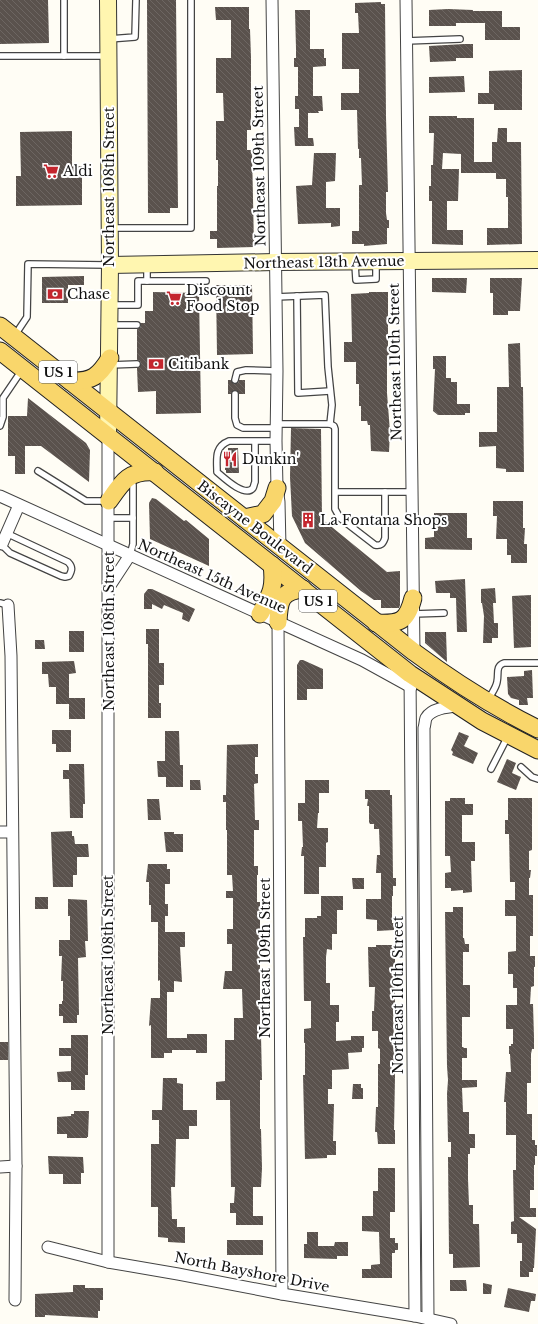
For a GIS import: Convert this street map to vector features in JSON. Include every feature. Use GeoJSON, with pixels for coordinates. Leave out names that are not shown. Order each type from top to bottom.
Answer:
{"type":"FeatureCollection","features":[{"type":"Feature","properties":{"kind":"main road","name":"Biscayne Boulevard"},"geometry":{"type":"LineString","coordinates":[[0,326],[414,652],[487,702],[538,729]]}},
{"type":"Feature","properties":{"kind":"main road","name":"Biscayne Boulevard"},"geometry":{"type":"LineString","coordinates":[[0,351],[303,589],[410,680],[459,706],[509,736],[538,750]]}},
{"type":"Feature","properties":{"kind":"main road"},"geometry":{"type":"LineString","coordinates":[[70,382],[90,380],[97,376],[110,361]]}},
{"type":"Feature","properties":{"kind":"main road"},"geometry":{"type":"LineString","coordinates":[[109,501],[122,482],[131,476],[141,472],[155,472]]}},
{"type":"Feature","properties":{"kind":"main road"},"geometry":{"type":"LineString","coordinates":[[244,518],[263,514],[273,501],[277,488]]}},
{"type":"Feature","properties":{"kind":"main road"},"geometry":{"type":"LineString","coordinates":[[260,614],[274,584],[272,565]]}},
{"type":"Feature","properties":{"kind":"main road"},"geometry":{"type":"LineString","coordinates":[[278,622],[280,602],[289,592],[303,589]]}},
{"type":"Feature","properties":{"kind":"main road"},"geometry":{"type":"LineString","coordinates":[[376,623],[396,622],[403,619],[413,606]]}},
{"type":"Feature","properties":{"kind":"street","name":"Northeast 108th Street"},"geometry":{"type":"LineString","coordinates":[[108,0],[110,228],[110,361],[108,436],[108,1262]]}},
{"type":"Feature","properties":{"kind":"street","name":"Northeast 109th Street"},"geometry":{"type":"LineString","coordinates":[[272,0],[277,371],[276,441],[280,547]]}},
{"type":"Feature","properties":{"kind":"street","name":"Northeast 110th Street"},"geometry":{"type":"LineString","coordinates":[[406,0],[414,652]]}},
{"type":"Feature","properties":{"kind":"street","name":"Northeast 13th Avenue"},"geometry":{"type":"LineString","coordinates":[[110,265],[147,265],[198,272],[275,262],[538,260]]}},
{"type":"Feature","properties":{"kind":"street","name":"Northeast 15th Avenue"},"geometry":{"type":"LineString","coordinates":[[0,496],[362,660],[410,680]]}},
{"type":"Feature","properties":{"kind":"street"},"geometry":{"type":"LineString","coordinates":[[3,540],[19,505]]}},
{"type":"Feature","properties":{"kind":"street"},"geometry":{"type":"LineString","coordinates":[[109,587],[130,555]]}},
{"type":"Feature","properties":{"kind":"street"},"geometry":{"type":"LineString","coordinates":[[4,604],[11,656],[16,1300]]}},
{"type":"Feature","properties":{"kind":"street","name":"Northeast 109th Street"},"geometry":{"type":"LineString","coordinates":[[278,622],[282,1294]]}},
{"type":"Feature","properties":{"kind":"street","name":"Northeast 110th Street"},"geometry":{"type":"LineString","coordinates":[[410,680],[415,1316]]}},
{"type":"Feature","properties":{"kind":"street","name":"Northeast 110th Street"},"geometry":{"type":"LineString","coordinates":[[428,1319],[424,728],[426,718],[432,712],[441,708],[459,706]]}},
{"type":"Feature","properties":{"kind":"street"},"geometry":{"type":"LineString","coordinates":[[0,832],[12,832]]}},
{"type":"Feature","properties":{"kind":"street"},"geometry":{"type":"LineString","coordinates":[[0,1167],[16,1166]]}},
{"type":"Feature","properties":{"kind":"street","name":"North Bayshore Drive"},"geometry":{"type":"LineString","coordinates":[[48,1247],[108,1262],[282,1294],[415,1316],[451,1324]]}},
{"type":"Feature","properties":{"kind":"lane"},"geometry":{"type":"LineString","coordinates":[[64,0],[64,56]]}},
{"type":"Feature","properties":{"kind":"lane"},"geometry":{"type":"LineString","coordinates":[[108,39],[134,36],[136,0]]}},
{"type":"Feature","properties":{"kind":"lane"},"geometry":{"type":"LineString","coordinates":[[110,228],[192,228],[191,0]]}},
{"type":"Feature","properties":{"kind":"lane"},"geometry":{"type":"LineString","coordinates":[[406,41],[460,40]]}},
{"type":"Feature","properties":{"kind":"lane"},"geometry":{"type":"LineString","coordinates":[[0,56],[108,56]]}},
{"type":"Feature","properties":{"kind":"lane"},"geometry":{"type":"LineString","coordinates":[[14,337],[27,317],[28,264],[110,265]]}},
{"type":"Feature","properties":{"kind":"lane"},"geometry":{"type":"LineString","coordinates":[[147,265],[147,281]]}},
{"type":"Feature","properties":{"kind":"lane"},"geometry":{"type":"LineString","coordinates":[[110,305],[138,305],[138,281],[147,281],[198,272],[206,280]]}},
{"type":"Feature","properties":{"kind":"lane"},"geometry":{"type":"LineString","coordinates":[[275,297],[325,295],[328,367],[332,405],[330,424]]}},
{"type":"Feature","properties":{"kind":"lane"},"geometry":{"type":"LineString","coordinates":[[297,296],[298,392],[330,391]]}},
{"type":"Feature","properties":{"kind":"lane"},"geometry":{"type":"LineString","coordinates":[[110,325],[137,325]]}},
{"type":"Feature","properties":{"kind":"lane"},"geometry":{"type":"LineString","coordinates":[[110,361],[137,364]]}},
{"type":"Feature","properties":{"kind":"lane"},"geometry":{"type":"LineString","coordinates":[[0,426],[3,417],[3,398],[23,369]]}},
{"type":"Feature","properties":{"kind":"lane"},"geometry":{"type":"LineString","coordinates":[[235,380],[237,372],[246,370],[277,371]]}},
{"type":"Feature","properties":{"kind":"lane"},"geometry":{"type":"LineString","coordinates":[[235,394],[235,418],[237,426],[243,428],[330,424],[334,426],[335,509],[340,518],[378,546],[382,545],[385,538],[385,492]]}},
{"type":"Feature","properties":{"kind":"lane"},"geometry":{"type":"LineString","coordinates":[[255,441],[255,482],[253,488],[247,491],[242,490],[217,472],[217,454],[219,448],[223,443],[229,441],[255,441],[276,441]]}},
{"type":"Feature","properties":{"kind":"lane"},"geometry":{"type":"LineString","coordinates":[[38,471],[86,501],[109,501]]}},
{"type":"Feature","properties":{"kind":"lane"},"geometry":{"type":"LineString","coordinates":[[130,555],[133,544],[133,485]]}},
{"type":"Feature","properties":{"kind":"lane"},"geometry":{"type":"LineString","coordinates":[[335,492],[412,492]]}},
{"type":"Feature","properties":{"kind":"lane"},"geometry":{"type":"LineString","coordinates":[[109,518],[133,518]]}},
{"type":"Feature","properties":{"kind":"lane"},"geometry":{"type":"LineString","coordinates":[[3,540],[68,562],[71,565],[72,570],[69,576],[60,576],[10,553],[5,549],[3,540]]}},
{"type":"Feature","properties":{"kind":"lane"},"geometry":{"type":"LineString","coordinates":[[413,606],[444,613]]}},
{"type":"Feature","properties":{"kind":"lane"},"geometry":{"type":"LineString","coordinates":[[487,702],[497,682],[498,668],[500,664],[538,663]]}},
{"type":"Feature","properties":{"kind":"lane"},"geometry":{"type":"LineString","coordinates":[[411,727],[424,728]]}},
{"type":"Feature","properties":{"kind":"lane"},"geometry":{"type":"LineString","coordinates":[[491,769],[509,736]]}},
{"type":"Feature","properties":{"kind":"lane"},"geometry":{"type":"LineString","coordinates":[[521,767],[532,777],[538,780]]}},
{"type":"Feature","properties":{"kind":"lane"},"geometry":{"type":"LineString","coordinates":[[413,1009],[426,1009]]}},
{"type":"Feature","properties":{"kind":"building"},"geometry":{"type":"Polygon","coordinates":[[[0,0],[48,0],[49,43],[0,44],[0,0]]]}},
{"type":"Feature","properties":{"kind":"building"},"geometry":{"type":"Polygon","coordinates":[[[147,0],[176,0],[178,208],[170,208],[170,213],[148,213],[147,0]]]}},
{"type":"Feature","properties":{"kind":"building"},"geometry":{"type":"Polygon","coordinates":[[[381,2],[381,4],[385,4],[388,192],[386,192],[386,213],[387,220],[389,220],[389,228],[387,228],[387,244],[364,246],[364,244],[352,244],[352,231],[359,231],[359,185],[362,185],[361,158],[359,158],[358,149],[357,110],[341,110],[341,93],[359,93],[359,69],[342,69],[342,33],[359,33],[358,13],[355,13],[355,3],[381,2]]]}},
{"type":"Feature","properties":{"kind":"building"},"geometry":{"type":"Polygon","coordinates":[[[215,7],[249,7],[251,130],[247,130],[247,150],[252,150],[254,247],[217,248],[217,239],[210,239],[210,231],[217,231],[218,160],[216,160],[216,121],[224,121],[223,93],[216,93],[216,58],[231,58],[231,20],[216,20],[215,7]]]}},
{"type":"Feature","properties":{"kind":"building"},"geometry":{"type":"Polygon","coordinates":[[[448,9],[502,11],[502,27],[520,27],[520,40],[485,40],[485,23],[456,23],[456,26],[429,26],[429,10],[448,9]]]}},
{"type":"Feature","properties":{"kind":"building"},"geometry":{"type":"Polygon","coordinates":[[[295,10],[310,10],[310,49],[324,49],[324,58],[326,58],[326,66],[313,67],[313,96],[322,96],[323,111],[318,111],[319,113],[308,113],[308,138],[313,138],[314,146],[295,146],[294,127],[299,127],[299,109],[295,109],[295,96],[298,96],[298,67],[294,67],[294,58],[296,58],[295,10]]]}},
{"type":"Feature","properties":{"kind":"building"},"geometry":{"type":"Polygon","coordinates":[[[473,44],[473,58],[456,58],[456,61],[430,62],[429,46],[473,44]]]}},
{"type":"Feature","properties":{"kind":"building"},"geometry":{"type":"Polygon","coordinates":[[[522,70],[522,110],[494,110],[494,104],[478,104],[478,93],[489,93],[489,71],[522,70]]]}},
{"type":"Feature","properties":{"kind":"building"},"geometry":{"type":"Polygon","coordinates":[[[464,76],[465,92],[429,93],[429,77],[464,76]]]}},
{"type":"Feature","properties":{"kind":"building"},"geometry":{"type":"Polygon","coordinates":[[[429,116],[457,116],[457,118],[474,118],[474,162],[492,162],[492,142],[497,142],[498,128],[507,128],[507,142],[521,142],[522,244],[487,245],[487,228],[508,228],[508,197],[506,197],[506,179],[496,179],[496,173],[461,173],[461,154],[443,153],[442,169],[459,169],[458,201],[447,201],[447,230],[463,230],[463,245],[432,244],[432,201],[429,201],[429,186],[431,186],[431,165],[433,165],[434,133],[429,133],[429,116]]]}},
{"type":"Feature","properties":{"kind":"building","name":"Aldi"},"geometry":{"type":"Polygon","coordinates":[[[72,131],[72,166],[82,166],[82,205],[16,206],[16,176],[21,176],[20,132],[72,131]]]}},
{"type":"Feature","properties":{"kind":"building"},"geometry":{"type":"Polygon","coordinates":[[[314,153],[336,153],[335,181],[326,182],[326,208],[340,208],[340,226],[331,227],[331,223],[298,224],[296,186],[312,185],[314,153]]]}},
{"type":"Feature","properties":{"kind":"building","name":"Chase"},"geometry":{"type":"Polygon","coordinates":[[[84,276],[84,285],[68,285],[68,303],[42,303],[42,277],[84,276]]]}},
{"type":"Feature","properties":{"kind":"building"},"geometry":{"type":"Polygon","coordinates":[[[432,278],[467,278],[466,293],[432,292],[432,278]]]}},
{"type":"Feature","properties":{"kind":"building"},"geometry":{"type":"Polygon","coordinates":[[[490,278],[522,278],[520,311],[508,311],[508,315],[493,315],[493,293],[490,293],[490,278]]]}},
{"type":"Feature","properties":{"kind":"building"},"geometry":{"type":"Polygon","coordinates":[[[216,285],[252,285],[253,354],[217,355],[216,285]]]}},
{"type":"Feature","properties":{"kind":"building"},"geometry":{"type":"Polygon","coordinates":[[[153,292],[199,293],[201,413],[156,414],[156,391],[138,392],[137,368],[141,364],[140,361],[137,360],[137,329],[141,327],[140,323],[145,323],[145,311],[153,311],[153,292]]]}},
{"type":"Feature","properties":{"kind":"building"},"geometry":{"type":"Polygon","coordinates":[[[388,292],[388,348],[390,348],[389,357],[387,357],[387,393],[390,432],[389,452],[371,451],[370,425],[368,425],[367,421],[361,421],[359,384],[356,384],[356,362],[344,362],[344,342],[352,342],[351,294],[388,292]]]}},
{"type":"Feature","properties":{"kind":"building"},"geometry":{"type":"Polygon","coordinates":[[[520,343],[521,387],[523,387],[524,472],[506,472],[506,469],[496,468],[496,446],[479,447],[479,432],[497,432],[497,387],[509,387],[508,344],[520,343]]]}},
{"type":"Feature","properties":{"kind":"building"},"geometry":{"type":"Polygon","coordinates":[[[433,356],[446,356],[446,378],[451,378],[451,382],[457,382],[457,404],[470,404],[470,413],[465,413],[465,415],[438,415],[433,411],[435,369],[433,369],[433,356]]]}},
{"type":"Feature","properties":{"kind":"building"},"geometry":{"type":"Polygon","coordinates":[[[228,380],[231,380],[234,384],[238,383],[239,380],[245,380],[245,394],[239,394],[235,390],[231,394],[228,394],[228,380]]]}},
{"type":"Feature","properties":{"kind":"building"},"geometry":{"type":"Polygon","coordinates":[[[28,398],[86,443],[90,450],[89,482],[41,446],[25,446],[25,474],[15,474],[15,456],[8,456],[8,416],[27,416],[28,398]]]}},
{"type":"Feature","properties":{"kind":"building","name":"La Fontana Shops"},"geometry":{"type":"Polygon","coordinates":[[[291,428],[321,429],[322,519],[387,572],[400,571],[399,608],[381,608],[381,600],[374,600],[361,591],[305,543],[292,516],[290,477],[291,428]]]}},
{"type":"Feature","properties":{"kind":"building"},"geometry":{"type":"Polygon","coordinates":[[[228,448],[238,448],[239,473],[226,473],[225,451],[228,451],[228,448]]]}},
{"type":"Feature","properties":{"kind":"building"},"geometry":{"type":"Polygon","coordinates":[[[152,498],[156,499],[184,521],[186,520],[209,539],[209,566],[150,539],[149,503],[152,498]]]}},
{"type":"Feature","properties":{"kind":"building"},"geometry":{"type":"Polygon","coordinates":[[[493,501],[523,501],[523,528],[525,528],[524,544],[527,544],[527,563],[511,563],[511,555],[507,555],[507,539],[496,539],[497,516],[493,516],[493,501]]]}},
{"type":"Feature","properties":{"kind":"building"},"geometry":{"type":"Polygon","coordinates":[[[434,513],[467,513],[467,538],[472,538],[472,550],[425,549],[425,538],[434,537],[434,513]]]}},
{"type":"Feature","properties":{"kind":"building"},"geometry":{"type":"Polygon","coordinates":[[[465,579],[467,632],[457,632],[456,598],[450,598],[450,593],[436,593],[435,581],[465,579]]]}},
{"type":"Feature","properties":{"kind":"building"},"geometry":{"type":"Polygon","coordinates":[[[495,588],[496,603],[493,603],[494,623],[498,623],[498,638],[492,638],[492,643],[483,643],[484,616],[481,603],[481,589],[495,588]]]}},
{"type":"Feature","properties":{"kind":"building"},"geometry":{"type":"Polygon","coordinates":[[[148,589],[152,589],[195,609],[189,622],[182,619],[183,613],[164,605],[162,609],[152,604],[152,609],[144,609],[144,594],[148,589]]]}},
{"type":"Feature","properties":{"kind":"building"},"geometry":{"type":"Polygon","coordinates":[[[531,595],[531,647],[514,648],[512,596],[531,595]]]}},
{"type":"Feature","properties":{"kind":"building"},"geometry":{"type":"Polygon","coordinates":[[[146,629],[159,629],[159,663],[164,663],[164,685],[159,685],[161,718],[148,718],[148,644],[146,644],[146,629]]]}},
{"type":"Feature","properties":{"kind":"building"},"geometry":{"type":"Polygon","coordinates":[[[69,631],[84,631],[84,652],[69,652],[69,631]]]}},
{"type":"Feature","properties":{"kind":"building"},"geometry":{"type":"Polygon","coordinates":[[[425,632],[446,632],[447,662],[425,643],[425,632]]]}},
{"type":"Feature","properties":{"kind":"building"},"geometry":{"type":"Polygon","coordinates":[[[35,640],[44,640],[45,649],[35,649],[35,640]]]}},
{"type":"Feature","properties":{"kind":"building"},"geometry":{"type":"Polygon","coordinates":[[[300,660],[323,669],[323,689],[307,689],[307,700],[297,700],[297,665],[300,660]]]}},
{"type":"Feature","properties":{"kind":"building"},"geometry":{"type":"Polygon","coordinates":[[[74,661],[76,673],[69,674],[69,698],[85,698],[85,719],[69,719],[69,704],[56,704],[56,687],[49,687],[48,674],[42,674],[42,662],[74,661]]]}},
{"type":"Feature","properties":{"kind":"building"},"geometry":{"type":"Polygon","coordinates":[[[532,670],[533,698],[527,698],[528,705],[519,705],[519,700],[511,698],[508,694],[507,677],[524,676],[524,671],[532,670]]]}},
{"type":"Feature","properties":{"kind":"building"},"geometry":{"type":"Polygon","coordinates":[[[52,730],[71,730],[71,752],[56,752],[56,744],[52,744],[52,730]]]}},
{"type":"Feature","properties":{"kind":"building"},"geometry":{"type":"Polygon","coordinates":[[[165,731],[179,731],[180,765],[183,765],[183,787],[166,787],[166,777],[158,777],[157,761],[165,761],[165,731]]]}},
{"type":"Feature","properties":{"kind":"building"},"geometry":{"type":"Polygon","coordinates":[[[459,732],[469,736],[464,746],[478,753],[473,764],[452,755],[453,752],[451,750],[459,732]]]}},
{"type":"Feature","properties":{"kind":"building"},"geometry":{"type":"Polygon","coordinates":[[[258,744],[258,757],[255,757],[255,774],[258,774],[258,783],[254,784],[255,820],[259,820],[259,830],[254,830],[254,866],[258,866],[257,902],[260,902],[260,1036],[261,1035],[262,1080],[260,1080],[260,1129],[262,1168],[261,1187],[253,1187],[253,1216],[263,1216],[263,1225],[236,1225],[236,1213],[230,1213],[230,1203],[234,1203],[235,1187],[231,1187],[230,1100],[216,1100],[216,1082],[225,1081],[225,1040],[234,1040],[234,1018],[243,1018],[242,989],[223,989],[225,971],[232,971],[232,944],[227,944],[227,929],[233,929],[233,898],[226,898],[226,891],[233,891],[232,875],[227,875],[226,802],[223,802],[223,795],[226,795],[227,745],[258,744]]]}},
{"type":"Feature","properties":{"kind":"building"},"geometry":{"type":"Polygon","coordinates":[[[507,759],[516,763],[512,773],[521,777],[516,790],[497,782],[507,759]]]}},
{"type":"Feature","properties":{"kind":"building"},"geometry":{"type":"Polygon","coordinates":[[[69,764],[84,764],[85,804],[83,804],[83,818],[70,818],[69,779],[63,779],[63,770],[69,770],[69,764]]]}},
{"type":"Feature","properties":{"kind":"building"},"geometry":{"type":"Polygon","coordinates":[[[190,780],[200,780],[201,790],[190,790],[190,780]]]}},
{"type":"Feature","properties":{"kind":"building"},"geometry":{"type":"Polygon","coordinates":[[[305,780],[329,780],[329,793],[319,793],[317,828],[328,828],[328,842],[326,843],[326,867],[319,867],[319,894],[304,894],[304,856],[301,856],[303,847],[302,821],[298,821],[298,803],[305,803],[305,780]]]}},
{"type":"Feature","properties":{"kind":"building"},"geometry":{"type":"Polygon","coordinates":[[[365,790],[390,790],[390,795],[392,795],[393,878],[396,878],[396,886],[393,886],[392,896],[392,923],[394,923],[394,930],[377,931],[377,920],[366,919],[366,899],[381,899],[381,873],[376,873],[377,855],[380,855],[379,829],[374,829],[374,824],[370,824],[369,822],[369,806],[367,806],[368,799],[365,799],[365,790]]]}},
{"type":"Feature","properties":{"kind":"building"},"geometry":{"type":"Polygon","coordinates":[[[450,798],[465,798],[465,804],[473,804],[473,815],[462,815],[462,842],[475,842],[475,861],[471,861],[472,892],[463,893],[463,890],[451,891],[451,888],[445,888],[445,873],[451,872],[450,856],[445,856],[445,801],[450,801],[450,798]]]}},
{"type":"Feature","properties":{"kind":"building"},"geometry":{"type":"Polygon","coordinates":[[[508,798],[532,798],[532,850],[529,851],[529,870],[531,870],[529,878],[529,895],[533,895],[533,936],[530,936],[530,956],[535,956],[534,986],[531,987],[530,1004],[533,1004],[534,1049],[532,1049],[531,1054],[531,1083],[527,1083],[527,1114],[532,1114],[532,1140],[535,1140],[535,1145],[537,1145],[537,1156],[535,1156],[534,1165],[534,1190],[530,1190],[530,1208],[536,1208],[536,1217],[519,1217],[536,1229],[534,1268],[533,1272],[529,1272],[529,1277],[520,1277],[522,1243],[517,1243],[517,1234],[511,1234],[511,1222],[514,1221],[513,1170],[516,1170],[516,1135],[506,1135],[506,1102],[504,1102],[506,1072],[511,1072],[509,1046],[513,1044],[513,1029],[506,1029],[506,1005],[517,1005],[517,988],[513,988],[513,974],[508,974],[508,952],[516,951],[516,916],[505,916],[505,900],[515,900],[515,882],[510,882],[509,834],[505,834],[505,820],[508,820],[508,798]]]}},
{"type":"Feature","properties":{"kind":"building"},"geometry":{"type":"Polygon","coordinates":[[[147,799],[159,799],[161,820],[148,820],[147,799]]]}},
{"type":"Feature","properties":{"kind":"building"},"geometry":{"type":"Polygon","coordinates":[[[72,831],[75,844],[88,844],[89,857],[77,857],[77,875],[73,875],[73,887],[53,887],[51,832],[72,831]]]}},
{"type":"Feature","properties":{"kind":"building"},"geometry":{"type":"Polygon","coordinates":[[[164,832],[183,834],[183,852],[166,852],[164,832]]]}},
{"type":"Feature","properties":{"kind":"building"},"geometry":{"type":"Polygon","coordinates":[[[148,864],[167,864],[167,869],[170,869],[170,884],[165,884],[165,904],[168,904],[168,916],[165,916],[165,932],[185,932],[185,947],[180,947],[182,982],[174,981],[174,992],[167,992],[167,1038],[187,1038],[187,1034],[207,1034],[207,1053],[196,1053],[196,1050],[172,1050],[172,1053],[164,1053],[164,1058],[151,1058],[151,1025],[149,1026],[151,998],[160,998],[160,980],[158,981],[158,922],[151,922],[149,882],[146,882],[148,864]]]}},
{"type":"Feature","properties":{"kind":"building"},"geometry":{"type":"Polygon","coordinates":[[[352,878],[364,878],[364,889],[353,889],[352,878]]]}},
{"type":"Feature","properties":{"kind":"building"},"geometry":{"type":"Polygon","coordinates":[[[321,896],[343,896],[343,910],[337,910],[337,934],[332,934],[332,950],[327,949],[326,957],[326,983],[330,983],[330,1005],[339,1005],[339,1022],[336,1022],[336,1041],[351,1040],[351,1036],[364,1036],[364,1048],[362,1048],[362,1052],[348,1053],[349,1069],[332,1070],[332,1089],[328,1089],[328,1104],[334,1104],[333,1141],[336,1141],[336,1155],[327,1155],[327,1158],[305,1159],[303,1075],[305,1075],[304,1029],[311,1028],[311,1001],[304,1001],[303,937],[305,937],[305,918],[317,918],[317,916],[321,916],[321,896]]]}},
{"type":"Feature","properties":{"kind":"building"},"geometry":{"type":"Polygon","coordinates":[[[35,897],[48,897],[48,909],[35,909],[35,897]]]}},
{"type":"Feature","properties":{"kind":"building"},"geometry":{"type":"Polygon","coordinates":[[[68,899],[87,900],[88,941],[85,941],[86,957],[78,958],[79,1015],[77,1015],[77,1023],[63,1023],[63,1016],[59,1016],[59,1004],[62,1004],[63,1001],[63,981],[61,981],[62,956],[59,956],[59,940],[70,940],[68,899]]]}},
{"type":"Feature","properties":{"kind":"building"},"geometry":{"type":"Polygon","coordinates":[[[453,907],[463,907],[463,938],[465,944],[469,944],[469,952],[463,952],[463,985],[470,985],[470,1017],[462,1017],[462,1047],[467,1048],[467,1058],[462,1058],[462,1080],[477,1080],[477,1087],[462,1088],[463,1112],[469,1112],[469,1134],[475,1134],[475,1148],[470,1148],[470,1154],[468,1154],[468,1179],[469,1205],[473,1205],[473,1224],[479,1224],[480,1267],[453,1268],[453,1254],[449,1254],[448,1157],[451,1157],[451,1142],[448,1142],[445,912],[453,912],[453,907]]]}},
{"type":"Feature","properties":{"kind":"building"},"geometry":{"type":"Polygon","coordinates":[[[376,945],[395,945],[395,1007],[393,1007],[395,1144],[378,1144],[377,1132],[375,1132],[376,1107],[378,1107],[378,1064],[380,1064],[380,1049],[378,1048],[378,1031],[372,1031],[372,1011],[374,1011],[375,987],[369,987],[368,947],[376,947],[376,945]]]}},
{"type":"Feature","properties":{"kind":"building"},"geometry":{"type":"Polygon","coordinates":[[[71,1035],[88,1035],[88,1075],[85,1075],[85,1090],[71,1090],[71,1082],[58,1082],[57,1072],[71,1071],[71,1056],[59,1056],[59,1048],[71,1048],[71,1035]]]}},
{"type":"Feature","properties":{"kind":"building"},"geometry":{"type":"Polygon","coordinates":[[[0,1042],[8,1042],[8,1060],[0,1060],[0,1042]]]}},
{"type":"Feature","properties":{"kind":"building"},"geometry":{"type":"Polygon","coordinates":[[[163,1078],[177,1078],[177,1083],[183,1084],[183,1110],[197,1110],[197,1126],[189,1126],[189,1139],[176,1139],[175,1187],[171,1187],[172,1219],[177,1219],[177,1227],[185,1227],[185,1243],[168,1242],[168,1238],[158,1237],[158,1207],[151,1207],[151,1144],[159,1144],[159,1120],[152,1120],[152,1110],[162,1110],[163,1078]]]}},
{"type":"Feature","properties":{"kind":"building"},"geometry":{"type":"Polygon","coordinates":[[[353,1084],[361,1084],[361,1088],[363,1088],[363,1099],[352,1099],[353,1084]]]}},
{"type":"Feature","properties":{"kind":"building"},"geometry":{"type":"Polygon","coordinates":[[[74,1111],[89,1111],[87,1138],[67,1138],[67,1134],[57,1134],[57,1117],[71,1116],[71,1114],[74,1114],[74,1111]]]}},
{"type":"Feature","properties":{"kind":"building"},"geometry":{"type":"Polygon","coordinates":[[[48,1156],[83,1157],[84,1173],[81,1173],[81,1184],[63,1184],[63,1174],[49,1174],[48,1156]]]}},
{"type":"Feature","properties":{"kind":"building"},"geometry":{"type":"Polygon","coordinates":[[[378,1168],[395,1168],[395,1212],[390,1212],[390,1238],[395,1238],[395,1243],[398,1243],[398,1250],[395,1250],[395,1253],[392,1253],[392,1278],[362,1278],[362,1269],[371,1269],[371,1265],[380,1264],[379,1232],[362,1231],[362,1216],[373,1216],[373,1191],[378,1191],[378,1168]]]}},
{"type":"Feature","properties":{"kind":"building"},"geometry":{"type":"Polygon","coordinates":[[[307,1232],[318,1232],[318,1246],[334,1246],[335,1242],[348,1242],[348,1256],[337,1256],[337,1259],[304,1258],[304,1244],[307,1244],[307,1232]]]}},
{"type":"Feature","properties":{"kind":"building"},"geometry":{"type":"Polygon","coordinates":[[[227,1240],[263,1240],[263,1255],[227,1255],[227,1240]]]}},
{"type":"Feature","properties":{"kind":"building"},"geometry":{"type":"Polygon","coordinates":[[[450,1280],[466,1280],[467,1291],[450,1291],[450,1280]]]}},
{"type":"Feature","properties":{"kind":"building"},"geometry":{"type":"Polygon","coordinates":[[[483,1283],[492,1285],[491,1294],[483,1294],[483,1283]]]}},
{"type":"Feature","properties":{"kind":"building"},"geometry":{"type":"Polygon","coordinates":[[[73,1285],[85,1285],[85,1288],[103,1288],[103,1300],[100,1300],[100,1311],[98,1311],[98,1318],[45,1315],[45,1317],[35,1317],[35,1294],[73,1292],[73,1285]]]}},
{"type":"Feature","properties":{"kind":"building"},"geometry":{"type":"Polygon","coordinates":[[[508,1288],[536,1294],[535,1301],[531,1301],[529,1312],[504,1307],[508,1288]]]}},
{"type":"Feature","properties":{"kind":"place","name":"Aldi"},"geometry":{"type":"Point","coordinates":[51,171]}},
{"type":"Feature","properties":{"kind":"place","name":"Chase"},"geometry":{"type":"Point","coordinates":[55,294]}},
{"type":"Feature","properties":{"kind":"place","name":"Discount Food Stop"},"geometry":{"type":"Point","coordinates":[174,298]}},
{"type":"Feature","properties":{"kind":"place","name":"Citibank"},"geometry":{"type":"Point","coordinates":[156,364]}},
{"type":"Feature","properties":{"kind":"place","name":"Dunkin'"},"geometry":{"type":"Point","coordinates":[230,459]}},
{"type":"Feature","properties":{"kind":"place","name":"La Fontana Shops"},"geometry":{"type":"Point","coordinates":[308,520]}}]}
